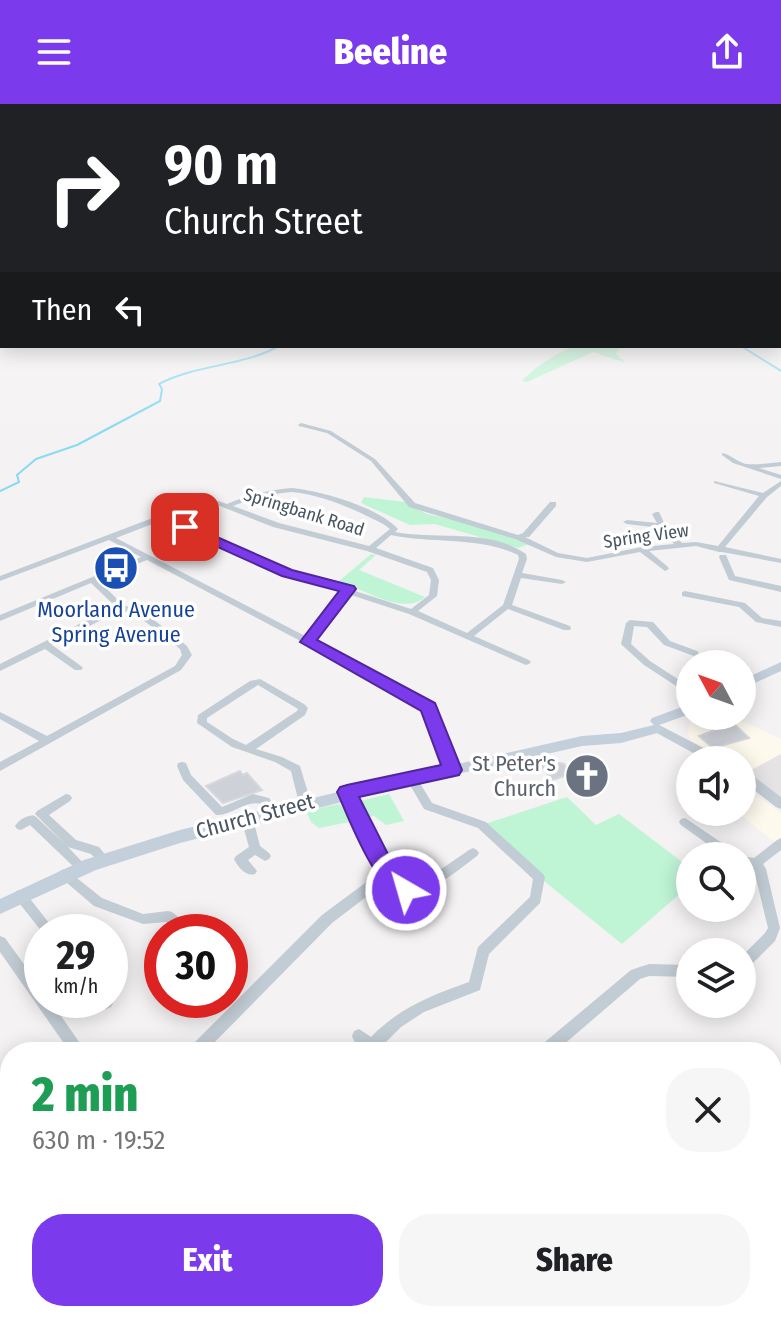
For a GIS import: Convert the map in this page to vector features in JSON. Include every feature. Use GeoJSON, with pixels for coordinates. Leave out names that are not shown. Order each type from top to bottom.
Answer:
{"type":"FeatureCollection","features":[{"type":"Feature","properties":{"kind":"main road"},"geometry":{"type":"LineString","coordinates":[[756,678],[781,666]]}},
{"type":"Feature","properties":{"kind":"main road"},"geometry":{"type":"LineString","coordinates":[[658,726],[676,719]]}},
{"type":"Feature","properties":{"kind":"main road","name":"Church Street"},"geometry":{"type":"LineString","coordinates":[[0,907],[41,884],[102,858],[347,792],[614,736],[621,738],[658,726]]}},
{"type":"Feature","properties":{"kind":"street","name":"Spring View"},"geometry":{"type":"LineString","coordinates":[[301,425],[329,432],[373,460],[412,505],[518,537],[556,555],[587,560],[642,549],[696,544],[721,554],[781,561]]}},
{"type":"Feature","properties":{"kind":"street"},"geometry":{"type":"LineString","coordinates":[[724,454],[728,459],[781,477]]}},
{"type":"Feature","properties":{"kind":"street"},"geometry":{"type":"LineString","coordinates":[[749,466],[781,464]]}},
{"type":"Feature","properties":{"kind":"street"},"geometry":{"type":"LineString","coordinates":[[716,482],[764,495]]}},
{"type":"Feature","properties":{"kind":"street"},"geometry":{"type":"LineString","coordinates":[[781,483],[764,495],[721,554],[732,578],[781,589]]}},
{"type":"Feature","properties":{"kind":"street"},"geometry":{"type":"LineString","coordinates":[[228,506],[259,494],[312,491],[326,494],[388,523],[394,529],[370,549]]}},
{"type":"Feature","properties":{"kind":"street","name":"Springbank Road"},"geometry":{"type":"LineString","coordinates":[[0,579],[202,503],[215,502],[276,525],[370,549],[424,567],[434,574],[433,596],[412,612]]}},
{"type":"Feature","properties":{"kind":"street"},"geometry":{"type":"LineString","coordinates":[[518,537],[526,535],[553,504]]}},
{"type":"Feature","properties":{"kind":"street"},"geometry":{"type":"LineString","coordinates":[[656,514],[662,526],[680,545]]}},
{"type":"Feature","properties":{"kind":"street"},"geometry":{"type":"LineString","coordinates":[[166,516],[245,556],[287,573],[348,589],[412,612],[526,662]]}},
{"type":"Feature","properties":{"kind":"street"},"geometry":{"type":"LineString","coordinates":[[627,522],[662,526]]}},
{"type":"Feature","properties":{"kind":"street"},"geometry":{"type":"LineString","coordinates":[[391,533],[411,539],[467,539],[517,551],[523,559],[507,606],[467,637]]}},
{"type":"Feature","properties":{"kind":"street"},"geometry":{"type":"LineString","coordinates":[[109,537],[421,701],[428,707],[452,770]]}},
{"type":"Feature","properties":{"kind":"street"},"geometry":{"type":"LineString","coordinates":[[642,549],[665,569]]}},
{"type":"Feature","properties":{"kind":"street"},"geometry":{"type":"LineString","coordinates":[[0,618],[147,557]]}},
{"type":"Feature","properties":{"kind":"street"},"geometry":{"type":"LineString","coordinates":[[517,575],[562,582]]}},
{"type":"Feature","properties":{"kind":"street"},"geometry":{"type":"LineString","coordinates":[[0,767],[178,668],[187,655],[184,648],[141,614],[120,607],[93,580]]}},
{"type":"Feature","properties":{"kind":"street"},"geometry":{"type":"LineString","coordinates":[[308,642],[348,589]]}},
{"type":"Feature","properties":{"kind":"street"},"geometry":{"type":"LineString","coordinates":[[685,594],[742,605],[759,620],[781,624]]}},
{"type":"Feature","properties":{"kind":"street"},"geometry":{"type":"LineString","coordinates":[[507,606],[567,628]]}},
{"type":"Feature","properties":{"kind":"street"},"geometry":{"type":"LineString","coordinates":[[0,668],[120,607]]}},
{"type":"Feature","properties":{"kind":"street"},"geometry":{"type":"LineString","coordinates":[[676,681],[633,653],[626,644],[630,623],[650,624],[667,643],[686,650]]}},
{"type":"Feature","properties":{"kind":"street"},"geometry":{"type":"LineString","coordinates":[[45,644],[78,668]]}},
{"type":"Feature","properties":{"kind":"street"},"geometry":{"type":"LineString","coordinates":[[247,750],[303,708],[260,682],[247,686],[202,717],[202,723],[247,750],[263,752],[296,769],[305,803]]}},
{"type":"Feature","properties":{"kind":"street"},"geometry":{"type":"LineString","coordinates":[[0,715],[45,740]]}},
{"type":"Feature","properties":{"kind":"street"},"geometry":{"type":"LineString","coordinates":[[658,726],[690,746]]}},
{"type":"Feature","properties":{"kind":"street"},"geometry":{"type":"LineString","coordinates":[[182,766],[187,777],[220,812],[253,798],[265,801],[272,812]]}},
{"type":"Feature","properties":{"kind":"street"},"geometry":{"type":"LineString","coordinates":[[373,1042],[392,1022],[419,1006],[475,986],[483,951],[536,899],[539,877],[482,825],[428,806],[411,778]]}},
{"type":"Feature","properties":{"kind":"street"},"geometry":{"type":"LineString","coordinates":[[756,785],[781,804]]}},
{"type":"Feature","properties":{"kind":"street"},"geometry":{"type":"LineString","coordinates":[[347,792],[387,874],[406,890],[424,887],[473,853]]}},
{"type":"Feature","properties":{"kind":"street"},"geometry":{"type":"LineString","coordinates":[[66,798],[41,814],[72,844],[95,850],[102,858]]}},
{"type":"Feature","properties":{"kind":"street"},"geometry":{"type":"LineString","coordinates":[[21,826],[31,819],[80,866]]}},
{"type":"Feature","properties":{"kind":"street"},"geometry":{"type":"LineString","coordinates":[[247,819],[260,853],[240,859],[251,871]]}},
{"type":"Feature","properties":{"kind":"street"},"geometry":{"type":"LineString","coordinates":[[691,826],[713,842]]}},
{"type":"Feature","properties":{"kind":"street"},"geometry":{"type":"LineString","coordinates":[[756,857],[781,843]]}},
{"type":"Feature","properties":{"kind":"street"},"geometry":{"type":"LineString","coordinates":[[756,866],[760,869],[774,928],[756,951]]}},
{"type":"Feature","properties":{"kind":"street"},"geometry":{"type":"LineString","coordinates":[[64,874],[98,902],[144,919]]}},
{"type":"Feature","properties":{"kind":"street"},"geometry":{"type":"LineString","coordinates":[[205,1042],[327,919],[387,874]]}},
{"type":"Feature","properties":{"kind":"street"},"geometry":{"type":"LineString","coordinates":[[20,895],[35,914]]}},
{"type":"Feature","properties":{"kind":"street"},"geometry":{"type":"LineString","coordinates":[[0,942],[72,1042]]}},
{"type":"Feature","properties":{"kind":"street"},"geometry":{"type":"LineString","coordinates":[[556,1042],[636,974],[649,970],[676,971]]}},
{"type":"Feature","properties":{"kind":"shaded area"},"geometry":{"type":"Polygon","coordinates":[[[756,728],[781,739],[781,754],[756,768],[756,746],[700,746],[688,735],[689,730],[756,730],[756,728]]]}},
{"type":"Feature","properties":{"kind":"shaded area"},"geometry":{"type":"Polygon","coordinates":[[[781,754],[781,797],[756,778],[756,768],[781,754]]]}},
{"type":"Feature","properties":{"kind":"shaded area"},"geometry":{"type":"Polygon","coordinates":[[[756,795],[781,813],[781,847],[754,826],[756,795]]]}},
{"type":"Feature","properties":{"kind":"green space"},"geometry":{"type":"Polygon","coordinates":[[[571,348],[620,348],[616,354],[626,363],[593,352],[527,382],[522,381],[571,348]]]}},
{"type":"Feature","properties":{"kind":"green space"},"geometry":{"type":"Polygon","coordinates":[[[364,497],[405,502],[427,514],[472,524],[529,544],[518,548],[435,524],[410,525],[361,503],[364,497]]]}},
{"type":"Feature","properties":{"kind":"green space"},"geometry":{"type":"Polygon","coordinates":[[[371,554],[376,555],[359,570],[425,597],[405,604],[382,599],[338,582],[371,554]]]}},
{"type":"Feature","properties":{"kind":"green space"},"geometry":{"type":"Polygon","coordinates":[[[389,794],[404,821],[386,825],[374,816],[365,818],[360,801],[389,794]]]}},
{"type":"Feature","properties":{"kind":"green space"},"geometry":{"type":"Polygon","coordinates":[[[567,797],[596,825],[619,814],[676,857],[676,897],[622,944],[539,877],[482,825],[567,797]]]}},
{"type":"Feature","properties":{"kind":"green space"},"geometry":{"type":"Polygon","coordinates":[[[339,804],[354,821],[319,828],[311,822],[306,811],[339,804]]]}},
{"type":"Feature","properties":{"kind":"building"},"geometry":{"type":"Polygon","coordinates":[[[715,730],[740,730],[749,738],[711,746],[699,736],[715,730]]]}},
{"type":"Feature","properties":{"kind":"building"},"geometry":{"type":"Polygon","coordinates":[[[550,761],[556,769],[559,763],[564,764],[571,774],[552,780],[540,764],[550,761]]]}},
{"type":"Feature","properties":{"kind":"building"},"geometry":{"type":"Polygon","coordinates":[[[577,761],[595,766],[586,769],[603,783],[602,789],[593,792],[584,790],[578,783],[582,770],[573,773],[577,761]]]}},
{"type":"Feature","properties":{"kind":"building"},"geometry":{"type":"Polygon","coordinates":[[[240,771],[243,775],[247,773],[262,790],[223,803],[206,786],[240,771]]]}},
{"type":"Feature","properties":{"kind":"waterway"},"geometry":{"type":"LineString","coordinates":[[0,491],[19,482],[17,475],[36,459],[77,445],[160,401],[162,389],[159,384],[275,348]]}},
{"type":"Feature","properties":{"kind":"waterway"},"geometry":{"type":"LineString","coordinates":[[744,348],[781,371]]}},
{"type":"Feature","properties":{"kind":"place","name":"Moorland Avenue Spring Avenue"},"geometry":{"type":"Point","coordinates":[116,568]}},
{"type":"Feature","properties":{"kind":"place","name":"St Peter's Church"},"geometry":{"type":"Point","coordinates":[587,776]}},
{"type":"Feature","properties":{"kind":"route"},"geometry":{"type":"LineString","coordinates":[[185,527],[287,573],[348,589],[308,642],[428,707],[452,770],[347,792],[384,862],[387,874],[406,890]]}}]}
